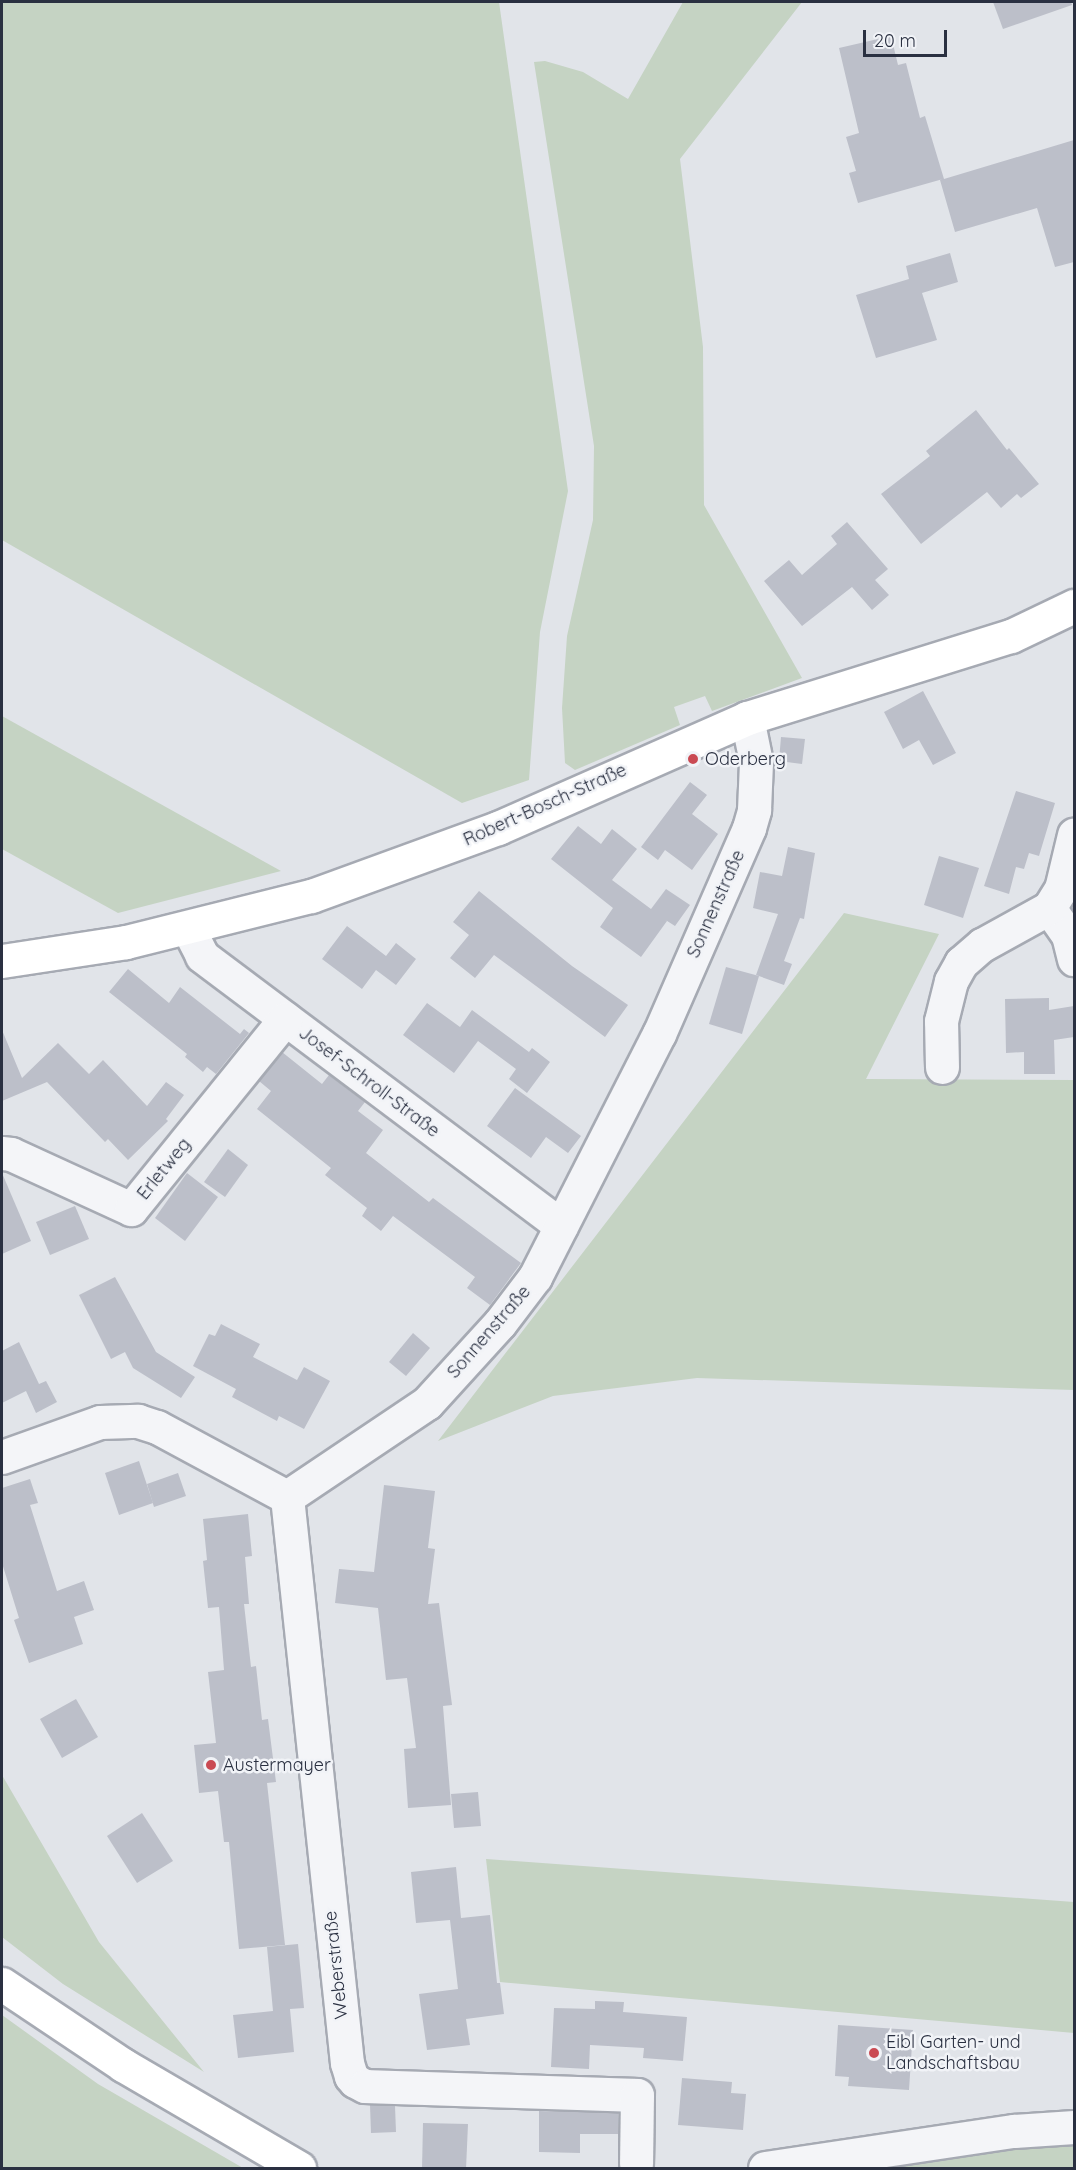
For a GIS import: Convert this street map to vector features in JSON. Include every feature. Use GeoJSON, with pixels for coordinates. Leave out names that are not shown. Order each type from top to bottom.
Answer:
{"type":"FeatureCollection","features":[{"type":"Feature","properties":{"kind":"main road","name":"Robert-Bosch-Straße"},"geometry":{"type":"LineString","coordinates":[[2,961],[95,947],[188,928],[311,896],[498,828],[747,718],[1011,636],[1074,606]]}},
{"type":"Feature","properties":{"kind":"main road"},"geometry":{"type":"LineString","coordinates":[[2,1984],[123,2065],[299,2169]]}},
{"type":"Feature","properties":{"kind":"street","name":"Sonnenstraße"},"geometry":{"type":"LineString","coordinates":[[287,1497],[427,1403],[500,1323],[535,1277],[659,1034],[749,828],[754,810],[757,770],[755,748],[747,718]]}},
{"type":"Feature","properties":{"kind":"street"},"geometry":{"type":"LineString","coordinates":[[942,1067],[943,1009],[951,981],[961,963],[982,945],[1049,908],[1061,889],[1074,835]]}},
{"type":"Feature","properties":{"kind":"street"},"geometry":{"type":"LineString","coordinates":[[1049,908],[1068,935],[1074,959]]}},
{"type":"Feature","properties":{"kind":"street","name":"Josef-Schroll-Straße"},"geometry":{"type":"LineString","coordinates":[[188,928],[202,956],[561,1226]]}},
{"type":"Feature","properties":{"kind":"street","name":"Erletweg"},"geometry":{"type":"LineString","coordinates":[[2,1153],[11,1154],[131,1209],[285,1019]]}},
{"type":"Feature","properties":{"kind":"street"},"geometry":{"type":"LineString","coordinates":[[2,1457],[100,1422],[138,1421],[157,1426],[287,1497]]}},
{"type":"Feature","properties":{"kind":"street","name":"Weberstraße"},"geometry":{"type":"LineString","coordinates":[[287,1497],[348,2070],[355,2081],[365,2086],[637,2095],[636,2163]]}},
{"type":"Feature","properties":{"kind":"street"},"geometry":{"type":"LineString","coordinates":[[765,2169],[1014,2131],[1074,2127]]}},
{"type":"Feature","properties":{"kind":"green space"},"geometry":{"type":"Polygon","coordinates":[[[2,2],[499,2],[568,491],[540,632],[529,780],[462,803],[2,540],[2,2]]]}},
{"type":"Feature","properties":{"kind":"green space"},"geometry":{"type":"Polygon","coordinates":[[[683,2],[802,2],[680,159],[703,347],[704,505],[802,678],[712,711],[705,696],[674,707],[680,725],[575,770],[565,763],[562,708],[567,636],[593,520],[594,446],[534,62],[545,61],[583,72],[628,99],[683,2]]]}},
{"type":"Feature","properties":{"kind":"green space"},"geometry":{"type":"Polygon","coordinates":[[[2,716],[281,871],[118,913],[2,849],[2,716]]]}},
{"type":"Feature","properties":{"kind":"green space"},"geometry":{"type":"Polygon","coordinates":[[[844,913],[939,934],[866,1079],[1074,1080],[1074,1390],[697,1378],[553,1396],[438,1441],[844,913]]]}},
{"type":"Feature","properties":{"kind":"green space"},"geometry":{"type":"Polygon","coordinates":[[[2,1775],[99,1942],[204,2072],[63,1984],[2,1937],[2,1775]]]}},
{"type":"Feature","properties":{"kind":"green space"},"geometry":{"type":"Polygon","coordinates":[[[486,1859],[1074,1902],[1074,2033],[500,1982],[486,1859]]]}},
{"type":"Feature","properties":{"kind":"green space"},"geometry":{"type":"Polygon","coordinates":[[[2,2015],[98,2084],[243,2168],[2,2168],[2,2015]]]}},
{"type":"Feature","properties":{"kind":"green space"},"geometry":{"type":"Polygon","coordinates":[[[1074,2142],[1074,2168],[855,2168],[908,2161],[1074,2142]]]}},
{"type":"Feature","properties":{"kind":"building"},"geometry":{"type":"Polygon","coordinates":[[[993,2],[1071,2],[1072,5],[1003,29],[993,2]]]}},
{"type":"Feature","properties":{"kind":"building"},"geometry":{"type":"Polygon","coordinates":[[[891,36],[898,65],[906,63],[920,118],[925,116],[944,179],[1074,140],[1074,262],[1055,267],[1037,208],[955,232],[940,180],[943,179],[858,203],[849,173],[856,171],[846,137],[859,133],[839,48],[891,36]]]}},
{"type":"Feature","properties":{"kind":"building"},"geometry":{"type":"Polygon","coordinates":[[[950,253],[958,282],[922,293],[937,340],[876,358],[856,295],[909,279],[906,266],[950,253]]]}},
{"type":"Feature","properties":{"kind":"building"},"geometry":{"type":"Polygon","coordinates":[[[976,410],[1007,450],[1009,448],[1039,484],[1021,498],[1017,494],[1001,508],[987,492],[921,544],[881,494],[930,456],[926,451],[976,410]]]}},
{"type":"Feature","properties":{"kind":"building"},"geometry":{"type":"Polygon","coordinates":[[[847,522],[888,569],[875,580],[889,595],[872,610],[852,587],[802,626],[764,581],[789,560],[802,575],[837,544],[831,536],[847,522]]]}},
{"type":"Feature","properties":{"kind":"building"},"geometry":{"type":"Polygon","coordinates":[[[923,691],[956,753],[933,765],[919,740],[903,749],[884,712],[923,691]]]}},
{"type":"Feature","properties":{"kind":"building"},"geometry":{"type":"Polygon","coordinates":[[[781,737],[805,739],[802,764],[779,761],[781,737]]]}},
{"type":"Feature","properties":{"kind":"building"},"geometry":{"type":"Polygon","coordinates":[[[690,782],[707,795],[692,814],[718,834],[692,870],[665,850],[658,860],[641,847],[690,782]]]}},
{"type":"Feature","properties":{"kind":"building"},"geometry":{"type":"Polygon","coordinates":[[[1016,791],[1055,803],[1039,856],[1029,853],[1024,869],[1016,867],[1009,894],[984,886],[1016,791]]]}},
{"type":"Feature","properties":{"kind":"building"},"geometry":{"type":"Polygon","coordinates":[[[578,826],[601,844],[612,829],[637,849],[612,880],[651,909],[666,889],[690,905],[675,926],[664,919],[667,921],[641,957],[600,927],[613,908],[551,859],[578,826]]]}},
{"type":"Feature","properties":{"kind":"building"},"geometry":{"type":"Polygon","coordinates":[[[788,847],[815,853],[804,919],[800,918],[784,961],[792,964],[784,985],[756,975],[778,914],[753,908],[760,872],[782,876],[788,847]]]}},
{"type":"Feature","properties":{"kind":"building"},"geometry":{"type":"Polygon","coordinates":[[[939,856],[979,868],[963,918],[924,905],[939,856]]]}},
{"type":"Feature","properties":{"kind":"building"},"geometry":{"type":"Polygon","coordinates":[[[479,891],[572,966],[628,1005],[605,1037],[494,955],[475,978],[450,958],[469,935],[453,922],[479,891]]]}},
{"type":"Feature","properties":{"kind":"building"},"geometry":{"type":"Polygon","coordinates":[[[347,926],[386,956],[396,943],[416,959],[396,985],[376,970],[362,989],[322,959],[347,926]]]}},
{"type":"Feature","properties":{"kind":"building"},"geometry":{"type":"Polygon","coordinates":[[[726,967],[759,976],[742,1034],[709,1024],[726,967]]]}},
{"type":"Feature","properties":{"kind":"building"},"geometry":{"type":"Polygon","coordinates":[[[128,969],[169,1003],[180,987],[240,1034],[244,1029],[249,1033],[216,1074],[207,1067],[203,1072],[185,1057],[187,1054],[109,992],[128,969]]]}},
{"type":"Feature","properties":{"kind":"building"},"geometry":{"type":"Polygon","coordinates":[[[1049,998],[1049,1010],[1074,1006],[1074,1037],[1054,1040],[1055,1074],[1024,1074],[1024,1052],[1006,1053],[1005,999],[1049,998]]]}},
{"type":"Feature","properties":{"kind":"building"},"geometry":{"type":"Polygon","coordinates":[[[427,1003],[460,1027],[472,1010],[529,1052],[532,1048],[550,1062],[527,1093],[509,1079],[516,1069],[478,1041],[454,1073],[403,1035],[427,1003]]]}},
{"type":"Feature","properties":{"kind":"building"},"geometry":{"type":"Polygon","coordinates":[[[2,1030],[22,1078],[58,1043],[89,1074],[103,1060],[147,1106],[166,1082],[184,1095],[166,1119],[168,1121],[128,1160],[108,1139],[105,1142],[47,1082],[2,1101],[2,1030]]]}},
{"type":"Feature","properties":{"kind":"building"},"geometry":{"type":"Polygon","coordinates":[[[282,1052],[322,1084],[329,1075],[365,1102],[358,1111],[383,1130],[366,1153],[429,1202],[433,1198],[521,1263],[490,1305],[467,1288],[475,1277],[393,1216],[381,1231],[362,1216],[367,1208],[325,1175],[331,1168],[257,1109],[271,1091],[259,1081],[282,1052]]]}},
{"type":"Feature","properties":{"kind":"building"},"geometry":{"type":"Polygon","coordinates":[[[515,1088],[581,1136],[568,1153],[546,1137],[531,1158],[487,1126],[515,1088]]]}},
{"type":"Feature","properties":{"kind":"building"},"geometry":{"type":"Polygon","coordinates":[[[228,1149],[248,1165],[225,1197],[204,1182],[228,1149]]]}},
{"type":"Feature","properties":{"kind":"building"},"geometry":{"type":"Polygon","coordinates":[[[2,1173],[31,1241],[2,1254],[2,1173]]]}},
{"type":"Feature","properties":{"kind":"building"},"geometry":{"type":"Polygon","coordinates":[[[187,1173],[218,1197],[185,1241],[155,1218],[187,1173]]]}},
{"type":"Feature","properties":{"kind":"building"},"geometry":{"type":"Polygon","coordinates":[[[75,1206],[89,1239],[50,1255],[36,1222],[75,1206]]]}},
{"type":"Feature","properties":{"kind":"building"},"geometry":{"type":"Polygon","coordinates":[[[115,1277],[156,1352],[195,1377],[181,1398],[133,1368],[125,1352],[111,1359],[79,1295],[115,1277]]]}},
{"type":"Feature","properties":{"kind":"building"},"geometry":{"type":"Polygon","coordinates":[[[221,1324],[260,1344],[253,1357],[297,1380],[304,1367],[330,1381],[304,1429],[279,1416],[277,1421],[232,1397],[236,1389],[193,1366],[209,1334],[215,1336],[221,1324]]]}},
{"type":"Feature","properties":{"kind":"building"},"geometry":{"type":"Polygon","coordinates":[[[413,1333],[430,1348],[406,1376],[389,1362],[413,1333]]]}},
{"type":"Feature","properties":{"kind":"building"},"geometry":{"type":"Polygon","coordinates":[[[19,1342],[39,1384],[46,1381],[57,1402],[36,1413],[26,1391],[2,1403],[2,1351],[19,1342]]]}},
{"type":"Feature","properties":{"kind":"building"},"geometry":{"type":"Polygon","coordinates":[[[139,1461],[153,1503],[119,1515],[105,1473],[139,1461]]]}},
{"type":"Feature","properties":{"kind":"building"},"geometry":{"type":"Polygon","coordinates":[[[178,1473],[186,1496],[154,1507],[147,1484],[178,1473]]]}},
{"type":"Feature","properties":{"kind":"building"},"geometry":{"type":"Polygon","coordinates":[[[30,1479],[38,1503],[30,1505],[57,1591],[84,1581],[94,1610],[74,1617],[83,1644],[29,1663],[14,1620],[19,1618],[2,1563],[2,1488],[30,1479]]]}},
{"type":"Feature","properties":{"kind":"building"},"geometry":{"type":"Polygon","coordinates":[[[384,1485],[435,1491],[428,1548],[435,1549],[428,1604],[439,1603],[452,1705],[443,1706],[451,1805],[408,1808],[404,1749],[416,1748],[407,1678],[386,1680],[378,1608],[335,1603],[339,1569],[374,1572],[384,1485]]]}},
{"type":"Feature","properties":{"kind":"building"},"geometry":{"type":"Polygon","coordinates":[[[248,1514],[252,1556],[245,1557],[249,1604],[244,1604],[251,1667],[256,1666],[262,1720],[268,1719],[276,1782],[267,1783],[285,1945],[239,1949],[229,1842],[224,1842],[218,1791],[199,1793],[194,1745],[216,1743],[208,1672],[224,1670],[219,1607],[208,1608],[203,1561],[207,1560],[203,1519],[248,1514]]]}},
{"type":"Feature","properties":{"kind":"building"},"geometry":{"type":"Polygon","coordinates":[[[76,1699],[98,1737],[62,1758],[40,1719],[76,1699]]]}},
{"type":"Feature","properties":{"kind":"building"},"geometry":{"type":"Polygon","coordinates":[[[478,1792],[481,1826],[454,1828],[451,1794],[478,1792]]]}},
{"type":"Feature","properties":{"kind":"building"},"geometry":{"type":"Polygon","coordinates":[[[142,1813],[173,1861],[137,1883],[107,1836],[142,1813]]]}},
{"type":"Feature","properties":{"kind":"building"},"geometry":{"type":"Polygon","coordinates":[[[456,1867],[461,1918],[490,1915],[497,1983],[500,1983],[504,2014],[466,2019],[470,2045],[427,2050],[419,1994],[458,1989],[450,1920],[416,1923],[411,1872],[456,1867]]]}},
{"type":"Feature","properties":{"kind":"building"},"geometry":{"type":"Polygon","coordinates":[[[298,1944],[304,2008],[290,2009],[294,2052],[238,2058],[233,2015],[273,2011],[267,1947],[298,1944]]]}},
{"type":"Feature","properties":{"kind":"building"},"geometry":{"type":"Polygon","coordinates":[[[595,2001],[624,2002],[623,2012],[687,2017],[683,2061],[643,2058],[644,2048],[590,2045],[589,2069],[551,2067],[554,2008],[595,2009],[595,2001]]]}},
{"type":"Feature","properties":{"kind":"building","name":"Eibl Garten- und Landschaftsbau"},"geometry":{"type":"Polygon","coordinates":[[[838,2025],[913,2030],[909,2090],[848,2086],[849,2077],[835,2076],[838,2025]]]}},
{"type":"Feature","properties":{"kind":"building"},"geometry":{"type":"Polygon","coordinates":[[[682,2078],[732,2082],[731,2093],[746,2094],[743,2130],[678,2125],[682,2078]]]}},
{"type":"Feature","properties":{"kind":"building"},"geometry":{"type":"Polygon","coordinates":[[[370,2105],[395,2106],[396,2132],[371,2133],[370,2105]]]}},
{"type":"Feature","properties":{"kind":"building"},"geometry":{"type":"Polygon","coordinates":[[[539,2111],[618,2113],[618,2134],[580,2134],[580,2153],[539,2152],[539,2111]]]}},
{"type":"Feature","properties":{"kind":"building"},"geometry":{"type":"Polygon","coordinates":[[[423,2123],[468,2124],[466,2169],[422,2169],[423,2123]]]}},
{"type":"Feature","properties":{"kind":"place","name":"Oderberg"},"geometry":{"type":"Point","coordinates":[693,759]}},
{"type":"Feature","properties":{"kind":"place","name":"Austermayer"},"geometry":{"type":"Point","coordinates":[211,1765]}},
{"type":"Feature","properties":{"kind":"place","name":"Eibl Garten- und Landschaftsbau"},"geometry":{"type":"Point","coordinates":[874,2053]}}]}
